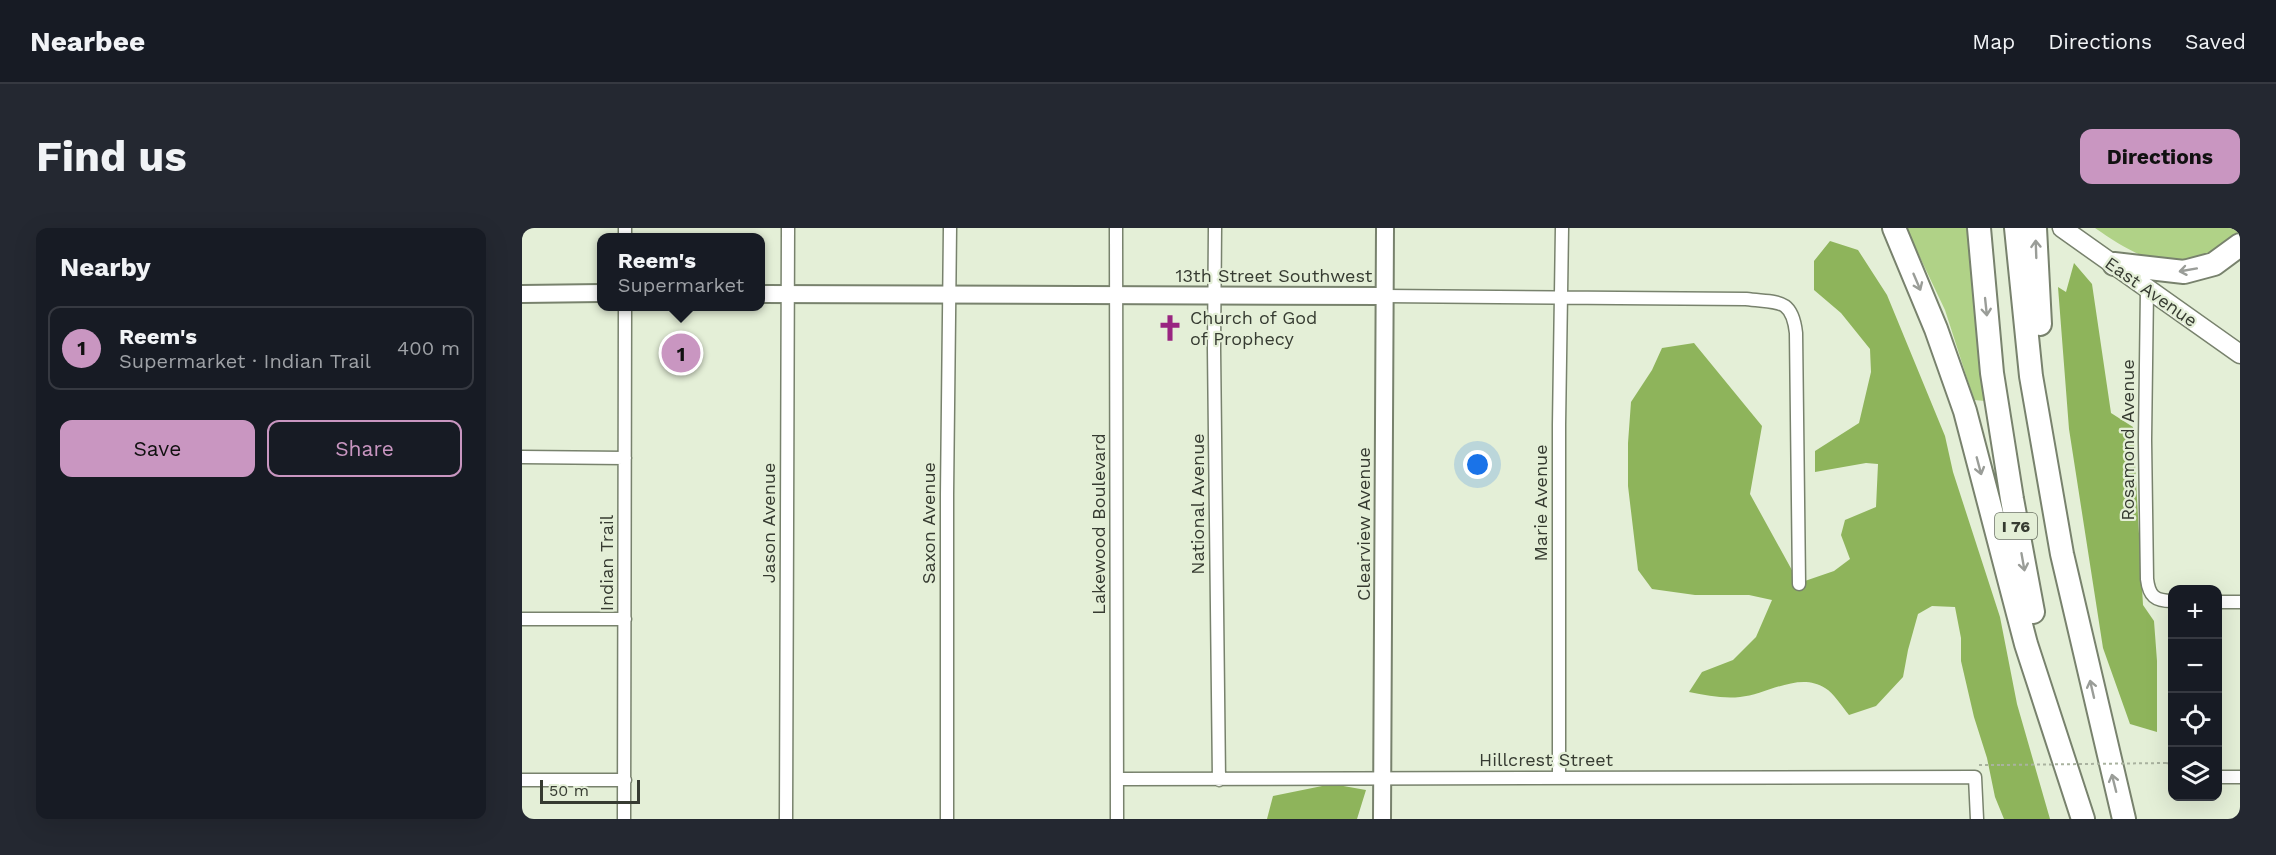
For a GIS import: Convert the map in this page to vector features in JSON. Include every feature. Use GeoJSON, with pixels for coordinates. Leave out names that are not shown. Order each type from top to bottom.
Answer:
{"type":"FeatureCollection","features":[{"type":"Feature","properties":{"kind":"highway"},"geometry":{"type":"LineString","coordinates":[[1894,228],[1936,329],[1965,411],[2026,644],[2083,819]]}},
{"type":"Feature","properties":{"kind":"highway","name":"I 76"},"geometry":{"type":"LineString","coordinates":[[1979,228],[1992,373],[2025,576],[2046,674],[2083,819]]}},
{"type":"Feature","properties":{"kind":"highway","name":"I 76"},"geometry":{"type":"LineString","coordinates":[[2016,228],[2031,376],[2048,476],[2079,634],[2124,819]]}},
{"type":"Feature","properties":{"kind":"highway"},"geometry":{"type":"LineString","coordinates":[[2035,228],[2048,476]]}},
{"type":"Feature","properties":{"kind":"highway"},"geometry":{"type":"LineString","coordinates":[[2114,264],[2184,272],[2214,264],[2240,245]]}},
{"type":"Feature","properties":{"kind":"main road","name":"East Avenue"},"geometry":{"type":"LineString","coordinates":[[2069,233],[2240,354]]}},
{"type":"Feature","properties":{"kind":"street","name":"Jason Avenue"},"geometry":{"type":"LineString","coordinates":[[786,819],[788,228]]}},
{"type":"Feature","properties":{"kind":"street","name":"Saxon Avenue"},"geometry":{"type":"LineString","coordinates":[[947,819],[950,228]]}},
{"type":"Feature","properties":{"kind":"street","name":"Lakewood Boulevard"},"geometry":{"type":"LineString","coordinates":[[1116,228],[1118,819]]}},
{"type":"Feature","properties":{"kind":"street","name":"National Avenue"},"geometry":{"type":"LineString","coordinates":[[1215,228],[1219,780]]}},
{"type":"Feature","properties":{"kind":"street","name":"Clearview Avenue"},"geometry":{"type":"LineString","coordinates":[[1382,819],[1384,228]]}},
{"type":"Feature","properties":{"kind":"street","name":"Marie Avenue"},"geometry":{"type":"LineString","coordinates":[[1559,778],[1562,228]]}},
{"type":"Feature","properties":{"kind":"street","name":"Rosamond Avenue"},"geometry":{"type":"LineString","coordinates":[[2147,289],[2145,441],[2148,591],[2158,600],[2168,601]]}},
{"type":"Feature","properties":{"kind":"street"},"geometry":{"type":"LineString","coordinates":[[522,294],[597,293]]}},
{"type":"Feature","properties":{"kind":"street","name":"13th Street Southwest"},"geometry":{"type":"LineString","coordinates":[[765,294],[1560,297],[1746,299],[1775,302],[1787,306],[1794,317],[1796,333],[1799,584]]}},
{"type":"Feature","properties":{"kind":"street","name":"Indian Trail"},"geometry":{"type":"LineString","coordinates":[[624,819],[625,311]]}},
{"type":"Feature","properties":{"kind":"street"},"geometry":{"type":"LineString","coordinates":[[522,457],[625,458]]}},
{"type":"Feature","properties":{"kind":"street"},"geometry":{"type":"LineString","coordinates":[[2222,602],[2240,602]]}},
{"type":"Feature","properties":{"kind":"street"},"geometry":{"type":"LineString","coordinates":[[522,619],[625,619]]}},
{"type":"Feature","properties":{"kind":"street","name":"Hillcrest Street"},"geometry":{"type":"LineString","coordinates":[[1117,779],[1975,777],[1977,819]]}},
{"type":"Feature","properties":{"kind":"street"},"geometry":{"type":"LineString","coordinates":[[2222,777],[2240,777]]}},
{"type":"Feature","properties":{"kind":"street"},"geometry":{"type":"LineString","coordinates":[[522,780],[625,780]]}},
{"type":"Feature","properties":{"kind":"path"},"geometry":{"type":"LineString","coordinates":[[2001,765],[2168,763]]}},
{"type":"Feature","properties":{"kind":"green space"},"geometry":{"type":"Polygon","coordinates":[[[1906,228],[1970,228],[1985,401],[1974,400],[1945,310],[1906,228]]]}},
{"type":"Feature","properties":{"kind":"green space"},"geometry":{"type":"Polygon","coordinates":[[[2095,228],[2240,228],[2240,233],[2211,258],[2185,265],[2157,261],[2144,256],[2095,228]]]}},
{"type":"Feature","properties":{"kind":"green space"},"geometry":{"type":"Polygon","coordinates":[[[1830,241],[1858,250],[1887,295],[1945,436],[1953,472],[2000,617],[2017,704],[2050,819],[2004,819],[1995,797],[1961,661],[1961,638],[1955,607],[1932,606],[1918,614],[1903,677],[1876,706],[1849,715],[1832,693],[1815,683],[1782,685],[1750,695],[1734,697],[1689,692],[1702,672],[1733,660],[1756,637],[1772,600],[1749,595],[1695,595],[1652,589],[1638,570],[1628,486],[1631,402],[1652,370],[1662,348],[1694,343],[1762,426],[1750,494],[1799,583],[1834,571],[1850,559],[1841,535],[1845,520],[1876,507],[1878,464],[1866,463],[1815,472],[1815,451],[1859,423],[1871,372],[1870,349],[1841,313],[1814,290],[1814,261],[1830,241]]]}},
{"type":"Feature","properties":{"kind":"green space"},"geometry":{"type":"Polygon","coordinates":[[[2074,263],[2092,284],[2111,413],[2133,427],[2143,605],[2154,621],[2157,661],[2157,732],[2130,724],[2103,648],[2069,429],[2058,287],[2066,292],[2074,263]]]}},
{"type":"Feature","properties":{"kind":"green space"},"geometry":{"type":"Polygon","coordinates":[[[1332,784],[1366,790],[1357,819],[1267,819],[1273,796],[1332,784]]]}},
{"type":"Feature","properties":{"kind":"place","name":"Church of God of Prophecy"},"geometry":{"type":"Point","coordinates":[1170,328]}},
{"type":"Feature","properties":{"kind":"place","name":"Reem's"},"geometry":{"type":"Point","coordinates":[681,353]}}]}
